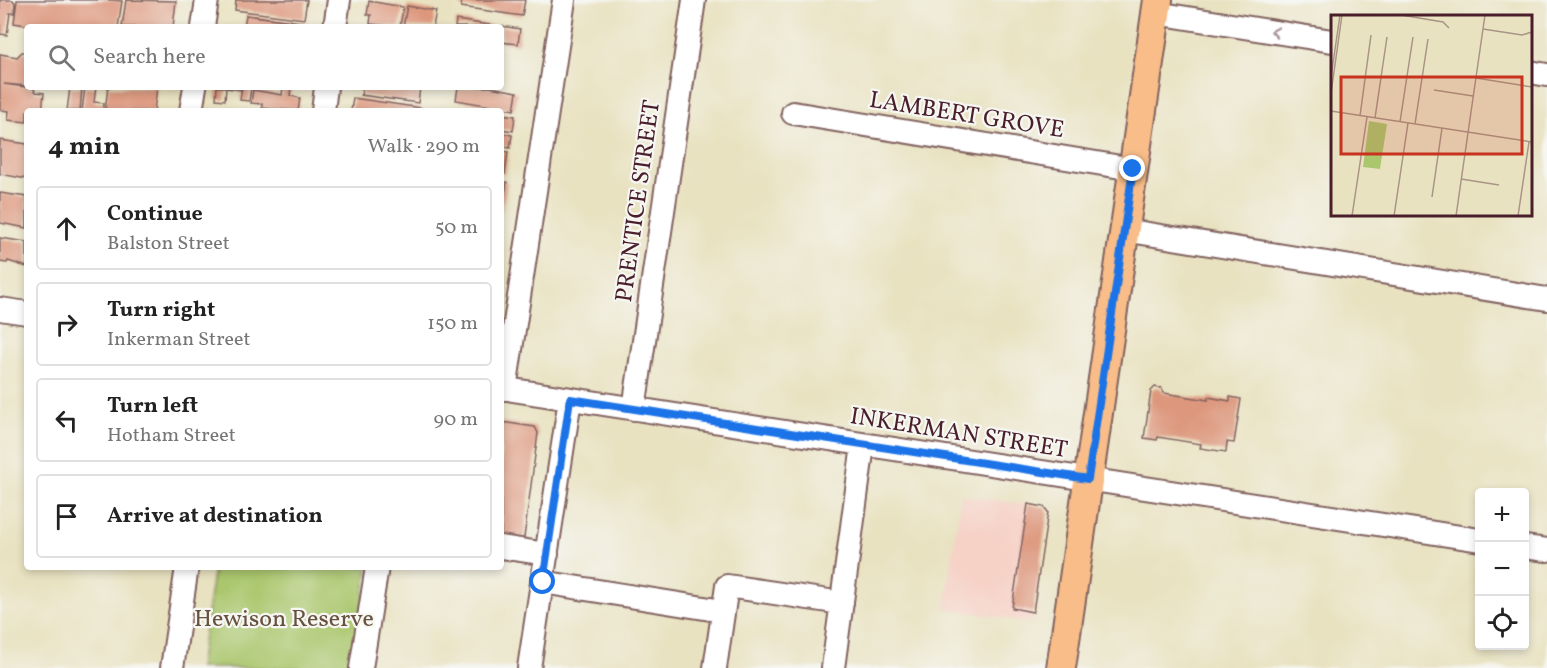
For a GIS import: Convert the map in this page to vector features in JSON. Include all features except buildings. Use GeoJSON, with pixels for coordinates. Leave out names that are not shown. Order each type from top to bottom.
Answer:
{"type":"FeatureCollection","features":[{"type":"Feature","properties":{"kind":"main road"},"geometry":{"type":"LineString","coordinates":[[1061,668],[1157,7]]}},
{"type":"Feature","properties":{"kind":"street"},"geometry":{"type":"LineString","coordinates":[[203,24],[207,0]]}},
{"type":"Feature","properties":{"kind":"street"},"geometry":{"type":"LineString","coordinates":[[335,24],[339,0]]}},
{"type":"Feature","properties":{"kind":"street"},"geometry":{"type":"LineString","coordinates":[[504,383],[564,0]]}},
{"type":"Feature","properties":{"kind":"street","name":"PRENTICE STREET"},"geometry":{"type":"LineString","coordinates":[[634,409],[693,0]]}},
{"type":"Feature","properties":{"kind":"street"},"geometry":{"type":"LineString","coordinates":[[1157,7],[1331,41]]}},
{"type":"Feature","properties":{"kind":"street"},"geometry":{"type":"LineString","coordinates":[[1532,72],[1547,75]]}},
{"type":"Feature","properties":{"kind":"street"},"geometry":{"type":"LineString","coordinates":[[192,108],[194,90]]}},
{"type":"Feature","properties":{"kind":"street"},"geometry":{"type":"LineString","coordinates":[[323,108],[326,90]]}},
{"type":"Feature","properties":{"kind":"street","name":"LAMBERT GROVE"},"geometry":{"type":"LineString","coordinates":[[793,113],[1133,169]]}},
{"type":"Feature","properties":{"kind":"street"},"geometry":{"type":"LineString","coordinates":[[1124,230],[1547,299]]}},
{"type":"Feature","properties":{"kind":"street"},"geometry":{"type":"LineString","coordinates":[[0,309],[24,313]]}},
{"type":"Feature","properties":{"kind":"street","name":"INKERMAN STREET"},"geometry":{"type":"LineString","coordinates":[[504,389],[1475,539]]}},
{"type":"Feature","properties":{"kind":"street"},"geometry":{"type":"LineString","coordinates":[[529,668],[570,399]]}},
{"type":"Feature","properties":{"kind":"street"},"geometry":{"type":"LineString","coordinates":[[833,668],[863,445]]}},
{"type":"Feature","properties":{"kind":"street"},"geometry":{"type":"LineString","coordinates":[[504,547],[547,554]]}},
{"type":"Feature","properties":{"kind":"street"},"geometry":{"type":"LineString","coordinates":[[1529,548],[1547,550]]}},
{"type":"Feature","properties":{"kind":"street"},"geometry":{"type":"LineString","coordinates":[[172,668],[187,570]]}},
{"type":"Feature","properties":{"kind":"street"},"geometry":{"type":"LineString","coordinates":[[361,668],[377,570]]}},
{"type":"Feature","properties":{"kind":"street"},"geometry":{"type":"LineString","coordinates":[[543,582],[723,611]]}},
{"type":"Feature","properties":{"kind":"street"},"geometry":{"type":"LineString","coordinates":[[715,668],[727,586],[842,603]]}},
{"type":"Feature","properties":{"kind":"shaded area"},"geometry":{"type":"Polygon","coordinates":[[[961,495],[1044,507],[1048,512],[1032,623],[945,608],[961,495]]]}},
{"type":"Feature","properties":{"kind":"green space","name":"Hewison Reserve"},"geometry":{"type":"Polygon","coordinates":[[[214,570],[368,570],[353,668],[199,668],[214,570]]]}},
{"type":"Feature","properties":{"kind":"route"},"geometry":{"type":"LineString","coordinates":[[543,582],[570,399],[970,463],[1088,479],[1133,169]]}}]}
